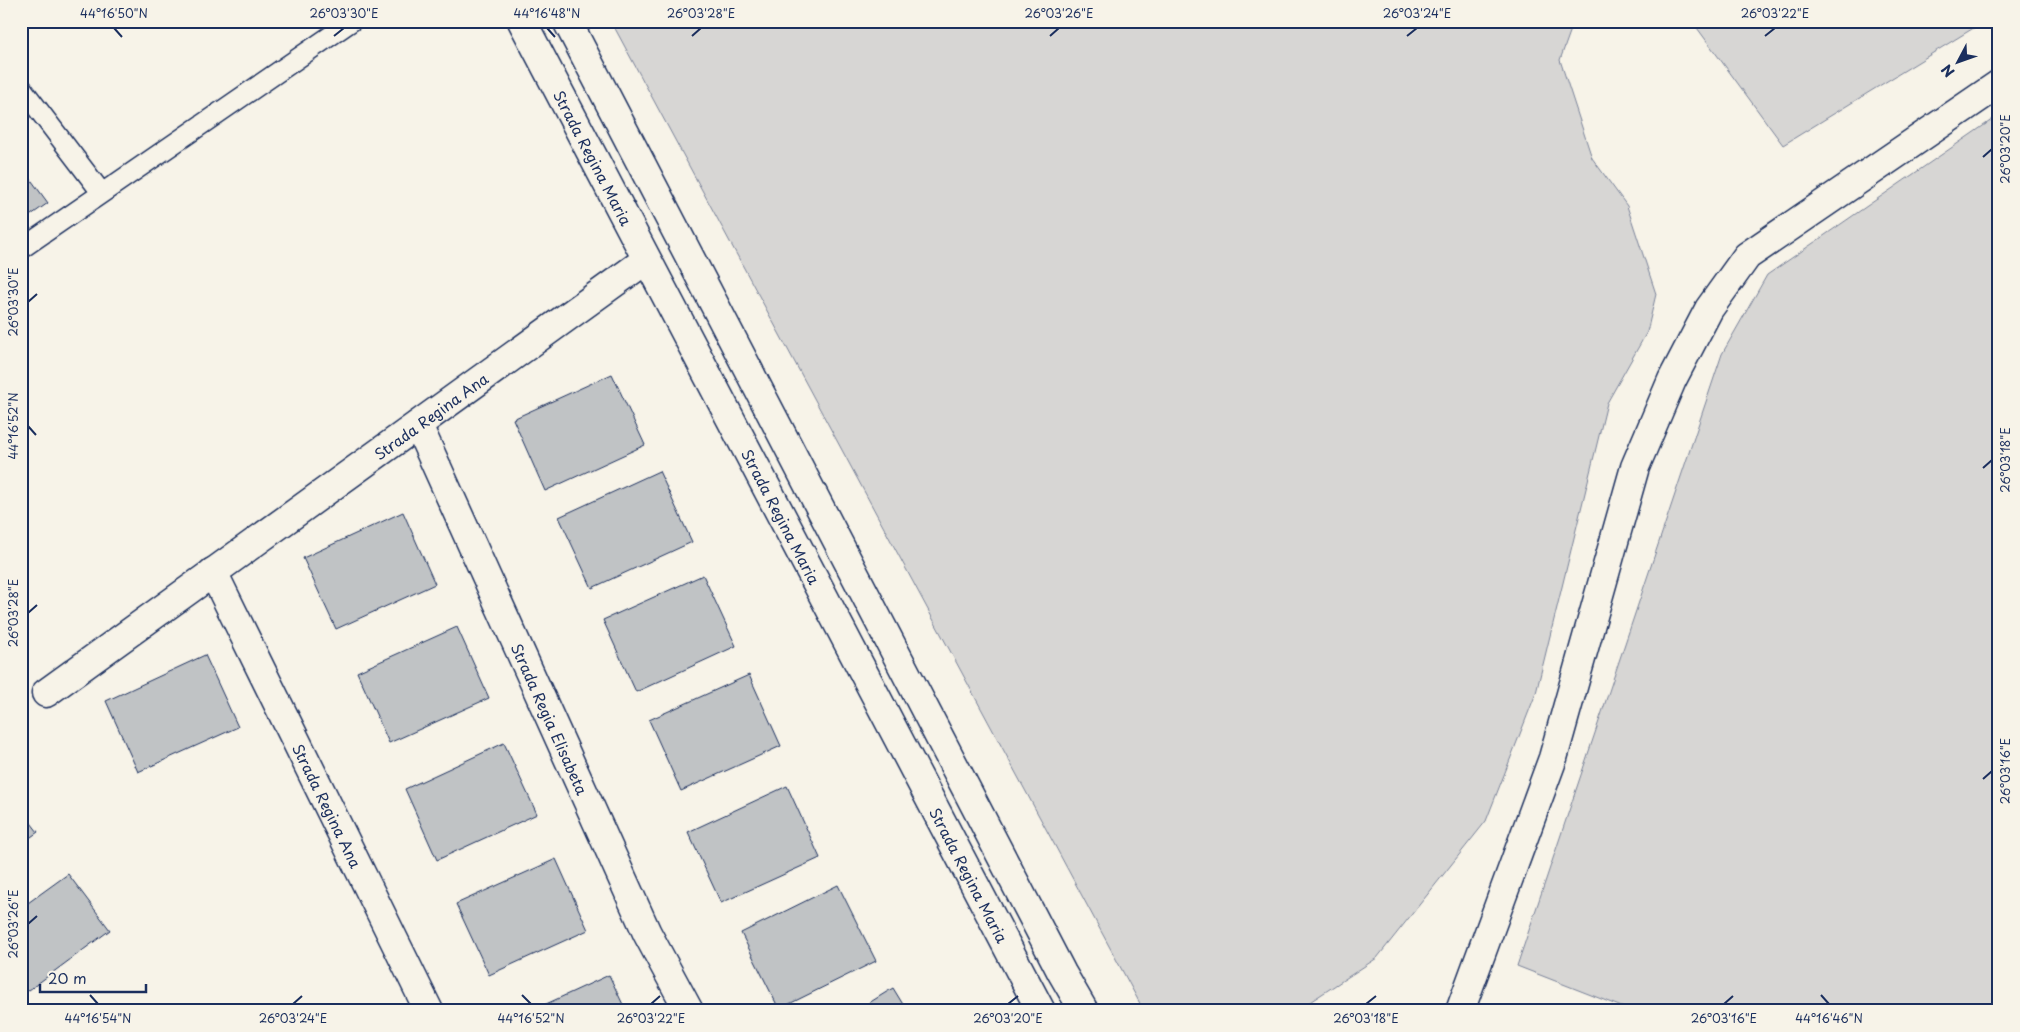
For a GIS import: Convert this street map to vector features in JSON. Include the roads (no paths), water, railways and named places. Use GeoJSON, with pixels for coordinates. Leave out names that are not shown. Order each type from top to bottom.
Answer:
{"type":"FeatureCollection","features":[{"type":"Feature","properties":{"kind":"street","name":"Strada Regina Maria"},"geometry":{"type":"LineString","coordinates":[[522,21],[1042,1011]]}},
{"type":"Feature","properties":{"kind":"street"},"geometry":{"type":"LineString","coordinates":[[567,21],[1057,964],[1084,1011]]}},
{"type":"Feature","properties":{"kind":"street"},"geometry":{"type":"LineString","coordinates":[[1460,1011],[1553,758],[1635,467],[1672,380],[1709,309],[1747,256],[1999,84]]}},
{"type":"Feature","properties":{"kind":"street","name":"Strada Regina Ana"},"geometry":{"type":"LineString","coordinates":[[46,693],[646,260]]}},
{"type":"Feature","properties":{"kind":"street","name":"Strada Regia Elisabeta"},"geometry":{"type":"LineString","coordinates":[[418,425],[647,932],[689,1011]]}},
{"type":"Feature","properties":{"kind":"street","name":"Strada Regina Ana"},"geometry":{"type":"LineString","coordinates":[[214,572],[430,1011]]}},
{"type":"Feature","properties":{"kind":"lane"},"geometry":{"type":"LineString","coordinates":[[21,249],[101,192],[352,21]]}},
{"type":"Feature","properties":{"kind":"lane"},"geometry":{"type":"LineString","coordinates":[[21,87],[101,192]]}}]}
